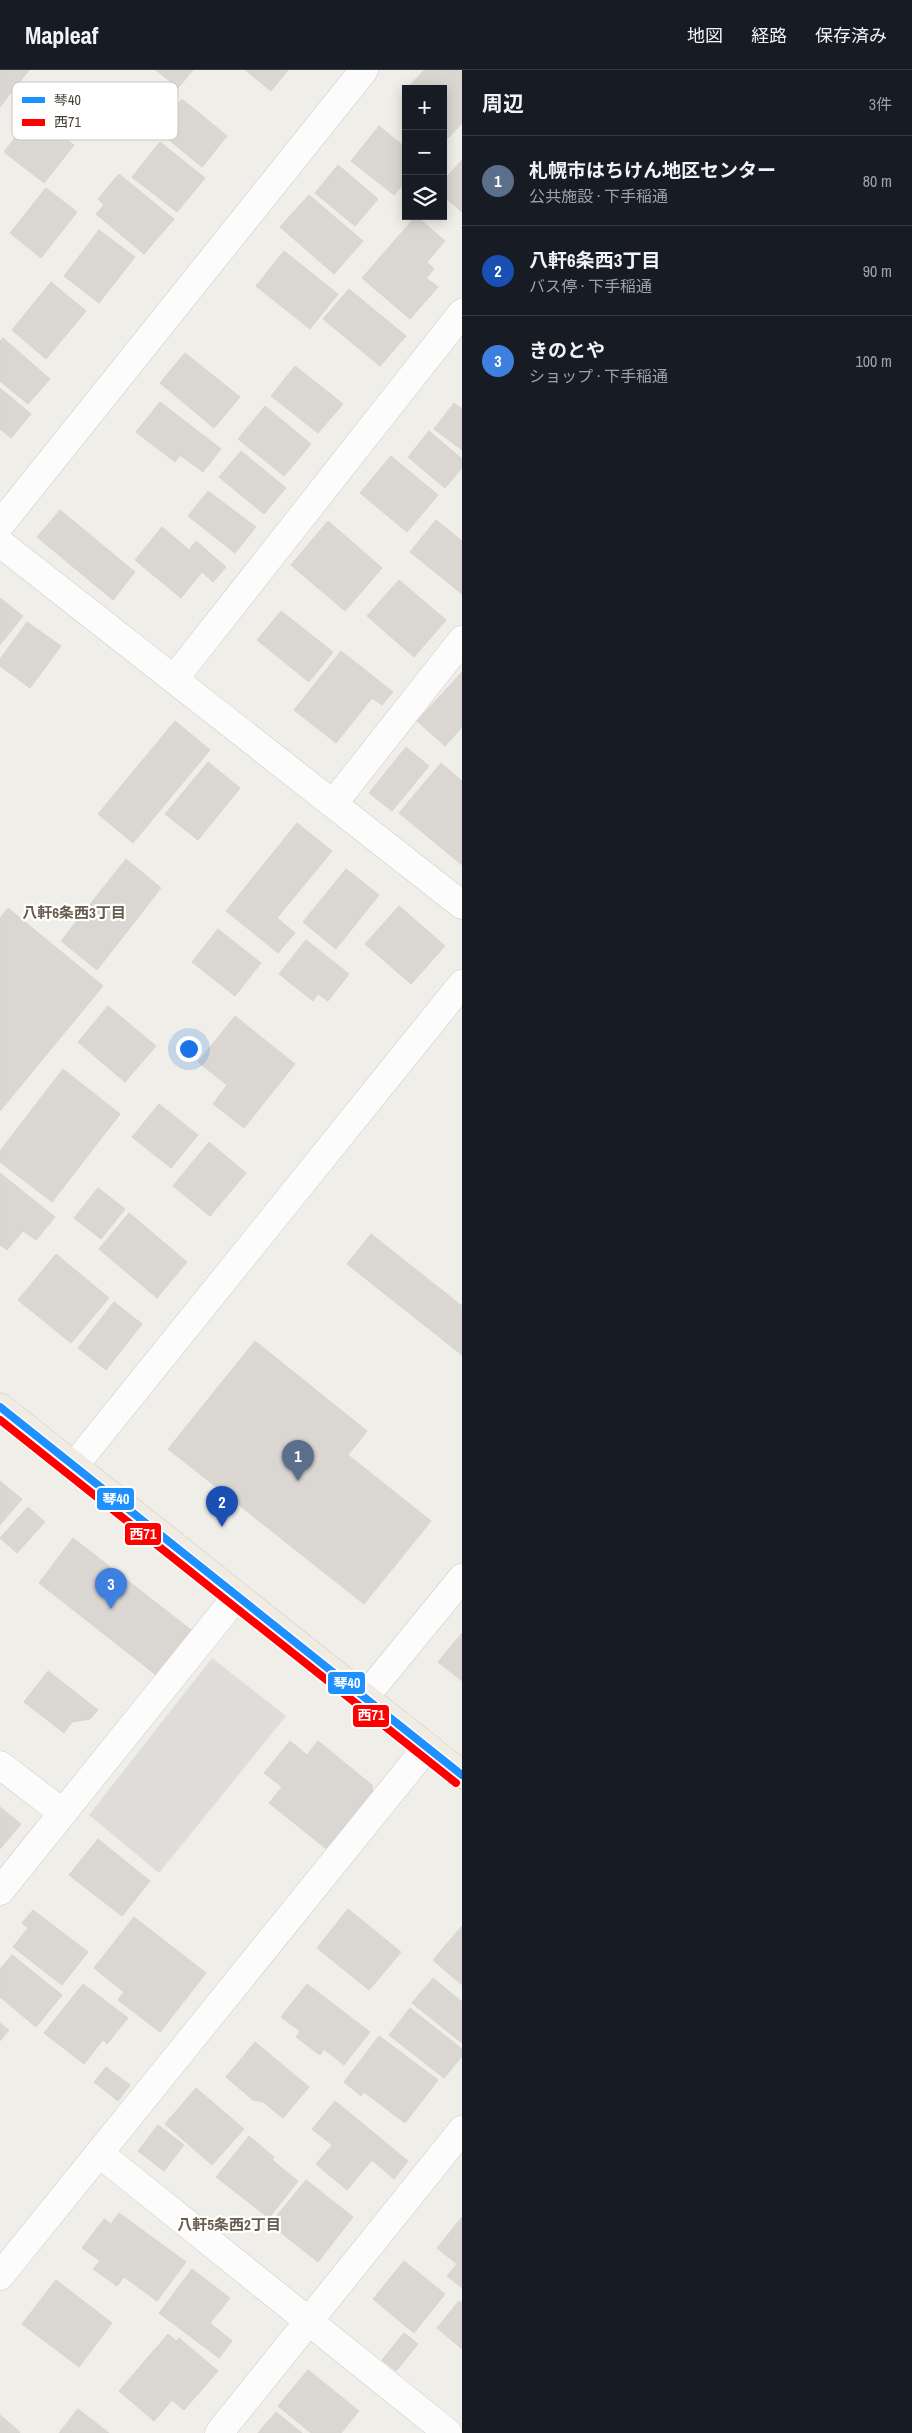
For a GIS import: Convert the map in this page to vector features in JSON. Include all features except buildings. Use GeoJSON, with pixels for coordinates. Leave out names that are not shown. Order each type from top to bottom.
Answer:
{"type":"FeatureCollection","features":[{"type":"Feature","properties":{"kind":"main road"},"geometry":{"type":"LineString","coordinates":[[0,1407],[462,1775]]}},
{"type":"Feature","properties":{"kind":"street"},"geometry":{"type":"LineString","coordinates":[[0,525],[364,70]]}},
{"type":"Feature","properties":{"kind":"street"},"geometry":{"type":"LineString","coordinates":[[174,679],[462,313]]}},
{"type":"Feature","properties":{"kind":"street"},"geometry":{"type":"LineString","coordinates":[[0,543],[462,905]]}},
{"type":"Feature","properties":{"kind":"street"},"geometry":{"type":"LineString","coordinates":[[333,804],[462,640]]}},
{"type":"Feature","properties":{"kind":"street"},"geometry":{"type":"LineString","coordinates":[[74,1466],[462,984]]}},
{"type":"Feature","properties":{"kind":"street"},"geometry":{"type":"LineString","coordinates":[[364,1698],[462,1578]]}},
{"type":"Feature","properties":{"kind":"street"},"geometry":{"type":"LineString","coordinates":[[0,1891],[237,1596]]}},
{"type":"Feature","properties":{"kind":"street"},"geometry":{"type":"LineString","coordinates":[[0,2276],[427,1747]]}},
{"type":"Feature","properties":{"kind":"street"},"geometry":{"type":"LineString","coordinates":[[0,1765],[63,1813]]}},
{"type":"Feature","properties":{"kind":"street"},"geometry":{"type":"LineString","coordinates":[[219,2433],[307,2320],[462,2130]]}},
{"type":"Feature","properties":{"kind":"street"},"geometry":{"type":"LineString","coordinates":[[99,2153],[448,2433]]}},
{"type":"Feature","properties":{"kind":"shaded area"},"geometry":{"type":"Polygon","coordinates":[[[212,1658],[286,1716],[159,1873],[89,1815],[212,1658]]]}},
{"type":"Feature","properties":{"kind":"transit line","name":"琴40"},"geometry":{"type":"LineString","coordinates":[[0,1407],[462,1775]]}},
{"type":"Feature","properties":{"kind":"transit line","name":"西71"},"geometry":{"type":"LineString","coordinates":[[0,1420],[456,1783]]}},
{"type":"Feature","properties":{"kind":"place","name":"札幌市はちけん地区センター"},"geometry":{"type":"Point","coordinates":[298,1481]}},
{"type":"Feature","properties":{"kind":"place","name":"八軒6条西3丁目"},"geometry":{"type":"Point","coordinates":[222,1527]}},
{"type":"Feature","properties":{"kind":"place","name":"きのとや"},"geometry":{"type":"Point","coordinates":[111,1609]}},
{"type":"Feature","properties":{"kind":"district","name":"八軒6条西3丁目"},"geometry":{"type":"Point","coordinates":[74,912]}},
{"type":"Feature","properties":{"kind":"district","name":"八軒5条西2丁目"},"geometry":{"type":"Point","coordinates":[229,2224]}}]}
